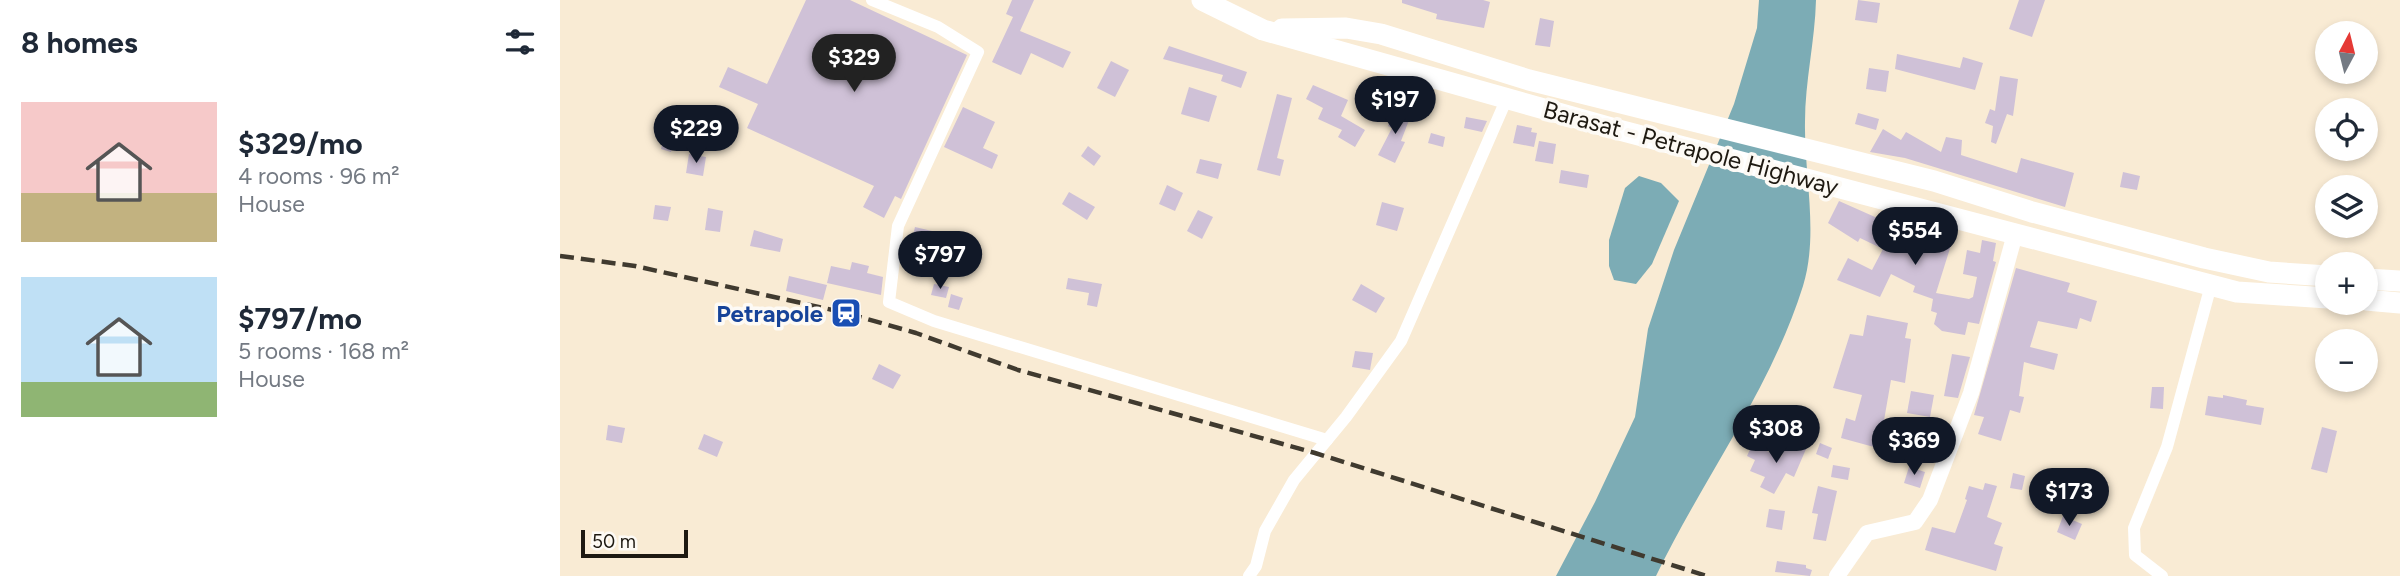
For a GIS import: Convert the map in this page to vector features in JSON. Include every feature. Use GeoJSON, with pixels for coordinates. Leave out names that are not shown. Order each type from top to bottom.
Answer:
{"type":"FeatureCollection","features":[{"type":"Feature","properties":{"kind":"highway","name":"Barasat - Petrapole Highway"},"geometry":{"type":"LineString","coordinates":[[1202,0],[1263,30],[1619,130],[2236,292],[2315,297]]}},
{"type":"Feature","properties":{"kind":"highway","name":"Barasat - Petrapole Highway"},"geometry":{"type":"LineString","coordinates":[[1263,30],[1346,28],[1381,34],[1529,80],[1934,181],[2032,212],[2204,258],[2269,272],[2315,275]]}},
{"type":"Feature","properties":{"kind":"highway"},"geometry":{"type":"LineString","coordinates":[[2378,280],[2400,281]]}},
{"type":"Feature","properties":{"kind":"highway"},"geometry":{"type":"LineString","coordinates":[[2378,301],[2400,303]]}},
{"type":"Feature","properties":{"kind":"main road"},"geometry":{"type":"LineString","coordinates":[[1836,576],[1867,533],[1915,522],[1930,500],[1971,393],[2015,234]]}},
{"type":"Feature","properties":{"kind":"street"},"geometry":{"type":"LineString","coordinates":[[872,0],[937,27],[978,52],[898,226],[889,302],[934,321],[1327,440]]}},
{"type":"Feature","properties":{"kind":"street"},"geometry":{"type":"LineString","coordinates":[[1249,576],[1256,566],[1265,531],[1294,480],[1401,341],[1507,98]]}},
{"type":"Feature","properties":{"kind":"street"},"geometry":{"type":"LineString","coordinates":[[2162,576],[2136,555],[2134,528],[2171,437],[2211,285]]}},
{"type":"Feature","properties":{"kind":"water"},"geometry":{"type":"Polygon","coordinates":[[[1759,0],[1816,0],[1805,107],[1810,246],[1803,286],[1773,362],[1656,576],[1556,576],[1635,417],[1648,329],[1674,250],[1734,104],[1757,28],[1759,0]]]}},
{"type":"Feature","properties":{"kind":"water"},"geometry":{"type":"Polygon","coordinates":[[[1639,176],[1661,183],[1679,201],[1652,264],[1636,284],[1614,280],[1609,266],[1609,240],[1625,188],[1639,176]]]}},
{"type":"Feature","properties":{"kind":"building"},"geometry":{"type":"Polygon","coordinates":[[[806,0],[850,0],[967,55],[901,199],[895,196],[884,218],[863,207],[874,186],[747,128],[758,104],[719,87],[728,67],[767,84],[806,0]]]}},
{"type":"Feature","properties":{"kind":"building"},"geometry":{"type":"Polygon","coordinates":[[[1012,0],[1034,0],[1020,31],[1071,52],[1063,68],[1031,53],[1021,75],[992,62],[1013,17],[1006,14],[1012,0]]]}},
{"type":"Feature","properties":{"kind":"building"},"geometry":{"type":"Polygon","coordinates":[[[1402,0],[1490,2],[1484,28],[1436,19],[1437,14],[1402,3],[1402,0]]]}},
{"type":"Feature","properties":{"kind":"building"},"geometry":{"type":"Polygon","coordinates":[[[1858,0],[1880,3],[1877,23],[1855,20],[1858,0]]]}},
{"type":"Feature","properties":{"kind":"building"},"geometry":{"type":"Polygon","coordinates":[[[2019,0],[2045,0],[2032,37],[2009,29],[2019,0]]]}},
{"type":"Feature","properties":{"kind":"building"},"geometry":{"type":"Polygon","coordinates":[[[1540,18],[1554,21],[1550,47],[1535,45],[1540,18]]]}},
{"type":"Feature","properties":{"kind":"building"},"geometry":{"type":"Polygon","coordinates":[[[1169,46],[1247,72],[1241,88],[1221,81],[1223,75],[1163,59],[1169,46]]]}},
{"type":"Feature","properties":{"kind":"building"},"geometry":{"type":"Polygon","coordinates":[[[1897,54],[1960,68],[1963,57],[1983,63],[1975,90],[1895,69],[1897,54]]]}},
{"type":"Feature","properties":{"kind":"building"},"geometry":{"type":"Polygon","coordinates":[[[1111,61],[1129,70],[1115,97],[1097,88],[1111,61]]]}},
{"type":"Feature","properties":{"kind":"building"},"geometry":{"type":"Polygon","coordinates":[[[1869,68],[1889,71],[1886,92],[1866,89],[1869,68]]]}},
{"type":"Feature","properties":{"kind":"building"},"geometry":{"type":"Polygon","coordinates":[[[2000,76],[2018,79],[2013,116],[2007,114],[1996,144],[1991,142],[1993,126],[1985,123],[1990,109],[1995,111],[2000,76]]]}},
{"type":"Feature","properties":{"kind":"building"},"geometry":{"type":"Polygon","coordinates":[[[1313,85],[1348,100],[1341,116],[1365,130],[1355,147],[1338,137],[1342,130],[1318,119],[1323,108],[1306,99],[1313,85]]]}},
{"type":"Feature","properties":{"kind":"building"},"geometry":{"type":"Polygon","coordinates":[[[1189,87],[1217,96],[1209,122],[1181,114],[1189,87]]]}},
{"type":"Feature","properties":{"kind":"building"},"geometry":{"type":"Polygon","coordinates":[[[1277,94],[1292,98],[1277,158],[1284,160],[1280,176],[1257,170],[1277,94]]]}},
{"type":"Feature","properties":{"kind":"building"},"geometry":{"type":"Polygon","coordinates":[[[963,107],[995,122],[983,148],[998,155],[992,169],[944,147],[963,107]]]}},
{"type":"Feature","properties":{"kind":"building"},"geometry":{"type":"Polygon","coordinates":[[[1395,109],[1411,115],[1401,141],[1405,142],[1395,163],[1378,155],[1392,128],[1388,126],[1395,109]]]}},
{"type":"Feature","properties":{"kind":"building"},"geometry":{"type":"Polygon","coordinates":[[[1858,113],[1879,119],[1876,130],[1855,124],[1858,113]]]}},
{"type":"Feature","properties":{"kind":"building"},"geometry":{"type":"Polygon","coordinates":[[[1466,117],[1487,121],[1482,132],[1464,128],[1466,117]]]}},
{"type":"Feature","properties":{"kind":"building"},"geometry":{"type":"Polygon","coordinates":[[[1517,125],[1532,128],[1531,132],[1537,133],[1534,147],[1513,143],[1517,125]]]}},
{"type":"Feature","properties":{"kind":"building"},"geometry":{"type":"Polygon","coordinates":[[[666,129],[676,131],[671,152],[661,149],[666,129]]]}},
{"type":"Feature","properties":{"kind":"building"},"geometry":{"type":"Polygon","coordinates":[[[1883,129],[1901,140],[1906,132],[1941,152],[1946,137],[1962,140],[1961,155],[2017,173],[2021,158],[2074,173],[2065,207],[1905,158],[1870,152],[1883,129]]]}},
{"type":"Feature","properties":{"kind":"building"},"geometry":{"type":"Polygon","coordinates":[[[1431,133],[1445,137],[1443,147],[1428,143],[1431,133]]]}},
{"type":"Feature","properties":{"kind":"building"},"geometry":{"type":"Polygon","coordinates":[[[1539,141],[1556,144],[1553,164],[1535,161],[1539,141]]]}},
{"type":"Feature","properties":{"kind":"building"},"geometry":{"type":"Polygon","coordinates":[[[1088,146],[1101,156],[1094,166],[1081,156],[1088,146]]]}},
{"type":"Feature","properties":{"kind":"building"},"geometry":{"type":"Polygon","coordinates":[[[689,154],[706,157],[703,176],[686,173],[689,154]]]}},
{"type":"Feature","properties":{"kind":"building"},"geometry":{"type":"Polygon","coordinates":[[[1200,159],[1222,164],[1218,179],[1196,173],[1200,159]]]}},
{"type":"Feature","properties":{"kind":"building"},"geometry":{"type":"Polygon","coordinates":[[[1561,170],[1589,175],[1587,188],[1559,183],[1561,170]]]}},
{"type":"Feature","properties":{"kind":"building"},"geometry":{"type":"Polygon","coordinates":[[[2123,172],[2140,176],[2137,190],[2120,187],[2123,172]]]}},
{"type":"Feature","properties":{"kind":"building"},"geometry":{"type":"Polygon","coordinates":[[[1167,185],[1183,193],[1175,211],[1159,204],[1167,185]]]}},
{"type":"Feature","properties":{"kind":"building"},"geometry":{"type":"Polygon","coordinates":[[[1069,192],[1095,207],[1087,220],[1062,204],[1069,192]]]}},
{"type":"Feature","properties":{"kind":"building"},"geometry":{"type":"Polygon","coordinates":[[[1839,201],[1929,241],[1930,238],[1951,245],[1936,293],[1969,299],[1973,297],[1977,277],[1963,274],[1967,250],[1980,253],[1982,240],[1996,243],[1993,261],[1996,262],[1979,324],[1968,322],[1965,335],[1942,331],[1934,324],[1937,313],[1931,311],[1933,299],[1913,292],[1915,286],[1891,274],[1880,297],[1837,280],[1848,258],[1872,270],[1883,249],[1860,238],[1858,242],[1828,223],[1839,201]]]}},
{"type":"Feature","properties":{"kind":"building"},"geometry":{"type":"Polygon","coordinates":[[[1382,202],[1404,208],[1397,231],[1376,225],[1382,202]]]}},
{"type":"Feature","properties":{"kind":"building"},"geometry":{"type":"Polygon","coordinates":[[[655,205],[671,207],[668,221],[653,219],[655,205]]]}},
{"type":"Feature","properties":{"kind":"building"},"geometry":{"type":"Polygon","coordinates":[[[708,208],[723,211],[720,232],[705,230],[708,208]]]}},
{"type":"Feature","properties":{"kind":"building"},"geometry":{"type":"Polygon","coordinates":[[[1198,210],[1213,217],[1202,239],[1187,231],[1198,210]]]}},
{"type":"Feature","properties":{"kind":"building"},"geometry":{"type":"Polygon","coordinates":[[[915,227],[932,231],[929,243],[912,239],[915,227]]]}},
{"type":"Feature","properties":{"kind":"building"},"geometry":{"type":"Polygon","coordinates":[[[754,230],[783,239],[780,252],[750,246],[754,230]]]}},
{"type":"Feature","properties":{"kind":"building"},"geometry":{"type":"Polygon","coordinates":[[[852,262],[869,266],[867,273],[883,277],[881,295],[827,283],[831,266],[850,270],[852,262]]]}},
{"type":"Feature","properties":{"kind":"building"},"geometry":{"type":"Polygon","coordinates":[[[2016,268],[2070,283],[2067,292],[2097,301],[2091,322],[2080,318],[2077,329],[2038,321],[2030,347],[2058,354],[2054,370],[2024,362],[2019,396],[2024,397],[2020,413],[2010,410],[2001,441],[1978,434],[1984,417],[1974,415],[2016,268]]]}},
{"type":"Feature","properties":{"kind":"building"},"geometry":{"type":"Polygon","coordinates":[[[789,276],[827,285],[823,300],[786,291],[789,276]]]}},
{"type":"Feature","properties":{"kind":"building"},"geometry":{"type":"Polygon","coordinates":[[[1068,278],[1102,284],[1097,307],[1087,305],[1089,293],[1066,289],[1068,278]]]}},
{"type":"Feature","properties":{"kind":"building"},"geometry":{"type":"Polygon","coordinates":[[[934,284],[949,287],[946,298],[931,295],[934,284]]]}},
{"type":"Feature","properties":{"kind":"building"},"geometry":{"type":"Polygon","coordinates":[[[1361,284],[1385,298],[1376,313],[1352,300],[1361,284]]]}},
{"type":"Feature","properties":{"kind":"building"},"geometry":{"type":"Polygon","coordinates":[[[951,294],[963,298],[959,310],[948,307],[951,294]]]}},
{"type":"Feature","properties":{"kind":"building"},"geometry":{"type":"Polygon","coordinates":[[[1867,315],[1908,323],[1905,338],[1911,339],[1905,383],[1891,380],[1882,432],[1879,431],[1874,447],[1841,438],[1846,418],[1855,421],[1862,395],[1833,388],[1850,334],[1863,336],[1867,315]]]}},
{"type":"Feature","properties":{"kind":"building"},"geometry":{"type":"Polygon","coordinates":[[[1355,351],[1373,353],[1370,370],[1352,367],[1355,351]]]}},
{"type":"Feature","properties":{"kind":"building"},"geometry":{"type":"Polygon","coordinates":[[[1952,354],[1970,357],[1958,398],[1944,396],[1952,354]]]}},
{"type":"Feature","properties":{"kind":"building"},"geometry":{"type":"Polygon","coordinates":[[[879,364],[901,375],[893,389],[872,379],[879,364]]]}},
{"type":"Feature","properties":{"kind":"building"},"geometry":{"type":"Polygon","coordinates":[[[2152,387],[2164,387],[2163,409],[2150,408],[2152,387]]]}},
{"type":"Feature","properties":{"kind":"building"},"geometry":{"type":"Polygon","coordinates":[[[1911,391],[1934,395],[1930,417],[1907,413],[1911,391]]]}},
{"type":"Feature","properties":{"kind":"building"},"geometry":{"type":"Polygon","coordinates":[[[2223,395],[2247,400],[2246,405],[2264,408],[2261,425],[2205,415],[2208,396],[2223,398],[2223,395]]]}},
{"type":"Feature","properties":{"kind":"building"},"geometry":{"type":"Polygon","coordinates":[[[608,425],[625,428],[622,443],[606,440],[608,425]]]}},
{"type":"Feature","properties":{"kind":"building"},"geometry":{"type":"Polygon","coordinates":[[[2322,427],[2337,431],[2327,473],[2311,469],[2322,427]]]}},
{"type":"Feature","properties":{"kind":"building"},"geometry":{"type":"Polygon","coordinates":[[[704,434],[723,442],[717,457],[698,449],[704,434]]]}},
{"type":"Feature","properties":{"kind":"building"},"geometry":{"type":"Polygon","coordinates":[[[1788,442],[1806,449],[1794,477],[1786,473],[1774,494],[1760,487],[1765,477],[1750,471],[1755,460],[1747,456],[1752,445],[1781,457],[1788,442]]]}},
{"type":"Feature","properties":{"kind":"building"},"geometry":{"type":"Polygon","coordinates":[[[1820,443],[1832,448],[1828,459],[1816,454],[1820,443]]]}},
{"type":"Feature","properties":{"kind":"building"},"geometry":{"type":"Polygon","coordinates":[[[1833,465],[1850,468],[1848,480],[1831,477],[1833,465]]]}},
{"type":"Feature","properties":{"kind":"building"},"geometry":{"type":"Polygon","coordinates":[[[1909,467],[1925,472],[1920,488],[1904,483],[1909,467]]]}},
{"type":"Feature","properties":{"kind":"building"},"geometry":{"type":"Polygon","coordinates":[[[2013,473],[2025,476],[2022,490],[2010,488],[2013,473]]]}},
{"type":"Feature","properties":{"kind":"building"},"geometry":{"type":"Polygon","coordinates":[[[1985,483],[1997,486],[1987,517],[2002,523],[1994,544],[2003,547],[1996,571],[1925,550],[1932,527],[1955,533],[1969,486],[1983,490],[1985,483]]]}},
{"type":"Feature","properties":{"kind":"building"},"geometry":{"type":"Polygon","coordinates":[[[1818,486],[1837,491],[1826,541],[1813,539],[1818,514],[1812,513],[1818,486]]]}},
{"type":"Feature","properties":{"kind":"building"},"geometry":{"type":"Polygon","coordinates":[[[1769,509],[1785,511],[1782,530],[1766,527],[1769,509]]]}},
{"type":"Feature","properties":{"kind":"building"},"geometry":{"type":"Polygon","coordinates":[[[2063,516],[2082,524],[2075,540],[2057,532],[2063,516]]]}},
{"type":"Feature","properties":{"kind":"building"},"geometry":{"type":"Polygon","coordinates":[[[1777,561],[1806,565],[1806,568],[1812,570],[1810,576],[1775,572],[1777,561]]]}},
{"type":"Feature","properties":{"kind":"railway"},"geometry":{"type":"LineString","coordinates":[[560,256],[635,266],[846,313],[916,333],[1018,370],[1315,453],[1707,576]]}},
{"type":"Feature","properties":{"kind":"place","name":"Petrapole"},"geometry":{"type":"Point","coordinates":[846,313]}}]}
